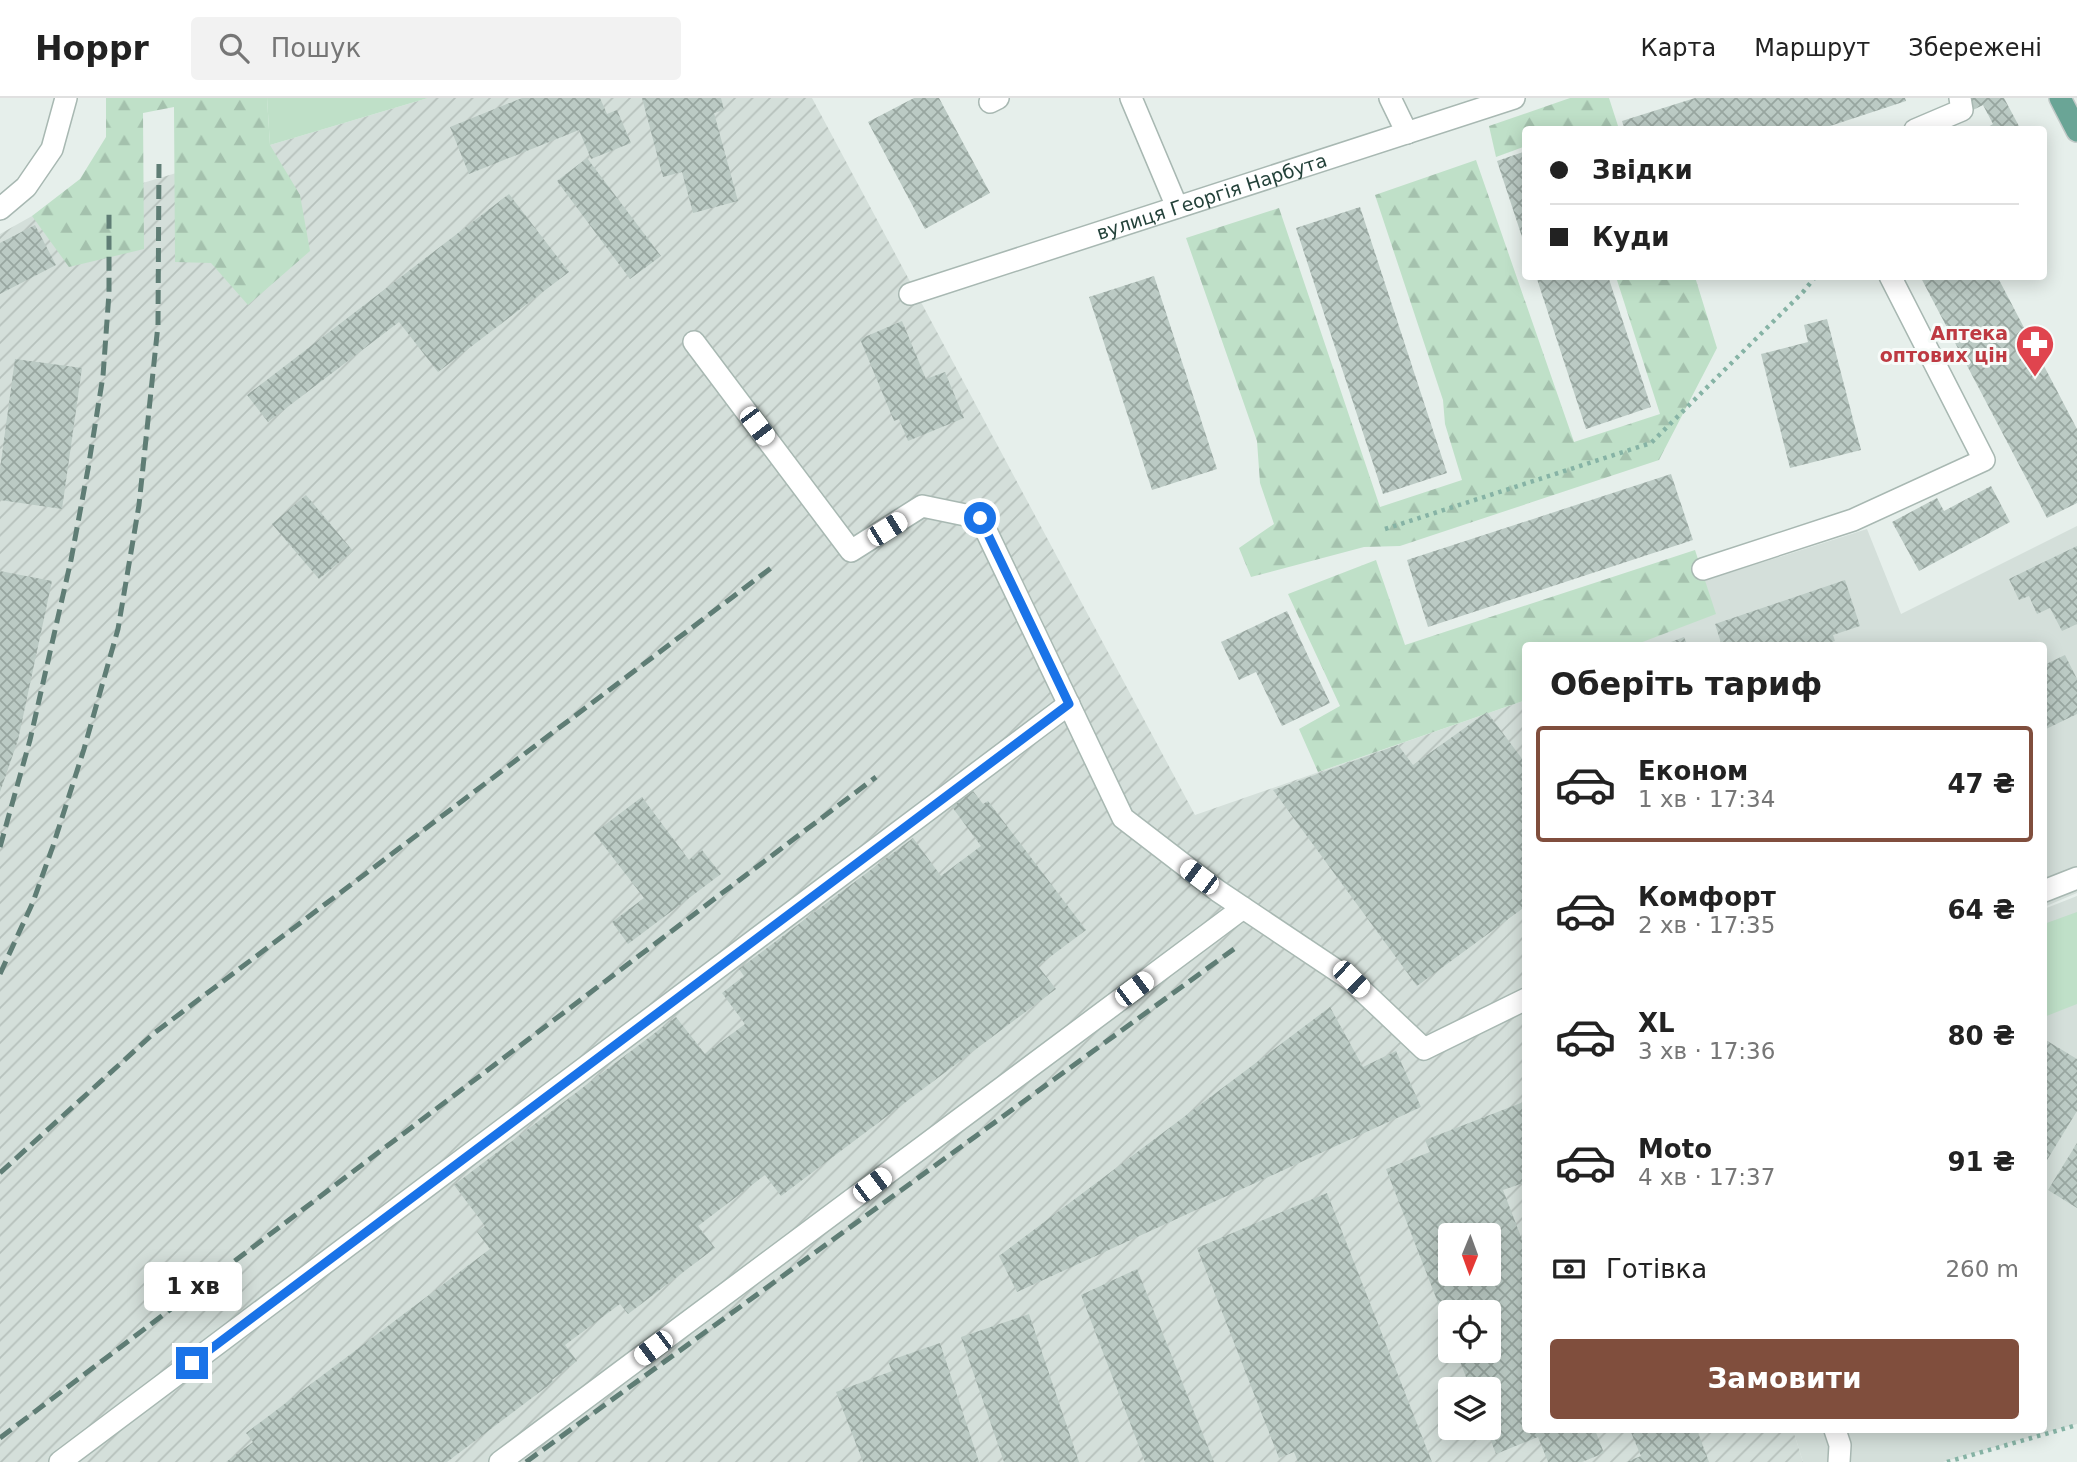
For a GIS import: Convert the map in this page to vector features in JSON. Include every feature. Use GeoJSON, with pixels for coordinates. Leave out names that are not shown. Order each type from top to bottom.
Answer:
{"type":"FeatureCollection","features":[{"type":"Feature","properties":{"kind":"main road"},"geometry":{"type":"LineString","coordinates":[[2060,98],[2077,131]]}},
{"type":"Feature","properties":{"kind":"street"},"geometry":{"type":"LineString","coordinates":[[0,209],[26,187],[52,149],[66,98]]}},
{"type":"Feature","properties":{"kind":"street"},"geometry":{"type":"LineString","coordinates":[[1131,98],[1177,207]]}},
{"type":"Feature","properties":{"kind":"street"},"geometry":{"type":"LineString","coordinates":[[1390,98],[1407,133]]}},
{"type":"Feature","properties":{"kind":"street","name":"вулиця Георгія Нарбута"},"geometry":{"type":"LineString","coordinates":[[909,294],[1514,98]]}},
{"type":"Feature","properties":{"kind":"street"},"geometry":{"type":"LineString","coordinates":[[1925,126],[1962,110],[1960,98]]}},
{"type":"Feature","properties":{"kind":"street"},"geometry":{"type":"LineString","coordinates":[[1703,569],[1853,520],[1984,460],[1893,280]]}},
{"type":"Feature","properties":{"kind":"street"},"geometry":{"type":"LineString","coordinates":[[694,342],[851,551],[922,506],[980,518],[1123,818],[1218,891],[1351,979],[1424,1049],[1522,1001]]}},
{"type":"Feature","properties":{"kind":"street"},"geometry":{"type":"LineString","coordinates":[[60,1462],[1069,704]]}},
{"type":"Feature","properties":{"kind":"street"},"geometry":{"type":"LineString","coordinates":[[2047,890],[2077,878]]}},
{"type":"Feature","properties":{"kind":"street"},"geometry":{"type":"LineString","coordinates":[[500,1462],[1243,908]]}},
{"type":"Feature","properties":{"kind":"street"},"geometry":{"type":"LineString","coordinates":[[1836,1433],[1840,1445],[1839,1462]]}},
{"type":"Feature","properties":{"kind":"path"},"geometry":{"type":"LineString","coordinates":[[1385,529],[1651,443],[1813,280]]}},
{"type":"Feature","properties":{"kind":"path"},"geometry":{"type":"LineString","coordinates":[[2047,1433],[2077,1424]]}},
{"type":"Feature","properties":{"kind":"path"},"geometry":{"type":"LineString","coordinates":[[1947,1462],[2046,1433]]}},
{"type":"Feature","properties":{"kind":"shaded area"},"geometry":{"type":"Polygon","coordinates":[[[428,98],[812,98],[1195,815],[1522,701],[1522,1433],[1794,1433],[1803,1462],[0,1462],[0,234],[32,216],[428,98]]]}},
{"type":"Feature","properties":{"kind":"shaded area"},"geometry":{"type":"Polygon","coordinates":[[[2077,526],[2077,893],[2047,906],[2047,642],[1543,642],[1541,633],[1867,529],[1901,614],[2077,526]]]}},
{"type":"Feature","properties":{"kind":"shaded area"},"geometry":{"type":"Polygon","coordinates":[[[2077,896],[2077,1424],[2047,1433],[2047,908],[2077,896]]]}},
{"type":"Feature","properties":{"kind":"shaded area"},"geometry":{"type":"Polygon","coordinates":[[[1794,1433],[2045,1433],[1943,1462],[1803,1462],[1794,1433]]]}},
{"type":"Feature","properties":{"kind":"green space"},"geometry":{"type":"Polygon","coordinates":[[[106,98],[267,98],[270,145],[300,195],[310,251],[248,305],[211,263],[175,262],[174,107],[143,113],[144,249],[69,267],[32,216],[80,179],[106,137],[106,98]]]}},
{"type":"Feature","properties":{"kind":"green space"},"geometry":{"type":"Polygon","coordinates":[[[267,98],[428,98],[270,145],[267,98]]]}},
{"type":"Feature","properties":{"kind":"green space"},"geometry":{"type":"Polygon","coordinates":[[[1570,98],[1609,98],[1618,126],[1522,126],[1522,147],[1496,157],[1489,126],[1570,98]]]}},
{"type":"Feature","properties":{"kind":"green space"},"geometry":{"type":"Polygon","coordinates":[[[1476,160],[1574,442],[1660,414],[1617,280],[1696,280],[1717,348],[1659,460],[1400,546],[1364,547],[1251,577],[1239,548],[1274,524],[1260,483],[1257,441],[1186,238],[1279,208],[1380,507],[1462,480],[1445,424],[1443,400],[1375,195],[1476,160]]]}},
{"type":"Feature","properties":{"kind":"green space"},"geometry":{"type":"Polygon","coordinates":[[[1695,550],[1716,614],[1642,642],[1522,642],[1522,701],[1318,772],[1299,729],[1340,706],[1288,594],[1376,560],[1405,645],[1695,550]]]}},
{"type":"Feature","properties":{"kind":"green space"},"geometry":{"type":"Polygon","coordinates":[[[2077,912],[2077,1004],[2047,1016],[2047,923],[2077,912]]]}},
{"type":"Feature","properties":{"kind":"building"},"geometry":{"type":"Polygon","coordinates":[[[522,98],[600,98],[607,114],[617,110],[631,143],[591,159],[579,130],[469,174],[450,127],[522,98]]]}},
{"type":"Feature","properties":{"kind":"building"},"geometry":{"type":"Polygon","coordinates":[[[642,98],[721,98],[724,110],[714,113],[738,201],[693,213],[682,172],[663,177],[642,98]]]}},
{"type":"Feature","properties":{"kind":"building"},"geometry":{"type":"Polygon","coordinates":[[[914,98],[939,98],[990,193],[925,229],[868,122],[914,98]]]}},
{"type":"Feature","properties":{"kind":"building"},"geometry":{"type":"Polygon","coordinates":[[[1695,98],[1905,98],[1906,101],[1830,126],[1624,126],[1622,121],[1695,98]]]}},
{"type":"Feature","properties":{"kind":"building"},"geometry":{"type":"Polygon","coordinates":[[[1966,98],[2004,98],[2019,126],[1990,126],[1993,124],[1983,105],[1973,110],[1966,98]]]}},
{"type":"Feature","properties":{"kind":"building"},"geometry":{"type":"Polygon","coordinates":[[[1522,152],[1522,237],[1497,161],[1522,152]]]}},
{"type":"Feature","properties":{"kind":"building"},"geometry":{"type":"Polygon","coordinates":[[[587,158],[661,256],[630,279],[557,181],[587,158]]]}},
{"type":"Feature","properties":{"kind":"building"},"geometry":{"type":"Polygon","coordinates":[[[509,194],[569,272],[438,372],[399,322],[268,422],[247,395],[509,194]]]}},
{"type":"Feature","properties":{"kind":"building"},"geometry":{"type":"Polygon","coordinates":[[[1360,207],[1447,473],[1383,494],[1296,228],[1360,207]]]}},
{"type":"Feature","properties":{"kind":"building"},"geometry":{"type":"Polygon","coordinates":[[[35,225],[56,265],[0,294],[0,243],[35,225]]]}},
{"type":"Feature","properties":{"kind":"building"},"geometry":{"type":"Polygon","coordinates":[[[1154,276],[1217,469],[1152,490],[1089,297],[1154,276]]]}},
{"type":"Feature","properties":{"kind":"building"},"geometry":{"type":"Polygon","coordinates":[[[1537,280],[1609,280],[1651,407],[1586,429],[1537,280]]]}},
{"type":"Feature","properties":{"kind":"building"},"geometry":{"type":"Polygon","coordinates":[[[1922,280],[1999,280],[2077,429],[2077,503],[2047,518],[1922,280]]]}},
{"type":"Feature","properties":{"kind":"building"},"geometry":{"type":"Polygon","coordinates":[[[1827,319],[1861,450],[1790,468],[1761,354],[1808,342],[1804,325],[1827,319]]]}},
{"type":"Feature","properties":{"kind":"building"},"geometry":{"type":"Polygon","coordinates":[[[902,321],[926,379],[945,372],[964,418],[908,441],[899,419],[894,421],[860,339],[902,321]]]}},
{"type":"Feature","properties":{"kind":"building"},"geometry":{"type":"Polygon","coordinates":[[[15,359],[82,368],[62,509],[0,500],[0,469],[15,359]]]}},
{"type":"Feature","properties":{"kind":"building"},"geometry":{"type":"Polygon","coordinates":[[[1671,474],[1693,540],[1428,627],[1407,560],[1671,474]]]}},
{"type":"Feature","properties":{"kind":"building"},"geometry":{"type":"Polygon","coordinates":[[[1991,486],[2010,522],[1919,571],[1892,522],[1937,498],[1944,511],[1991,486]]]}},
{"type":"Feature","properties":{"kind":"building"},"geometry":{"type":"Polygon","coordinates":[[[306,495],[353,551],[319,579],[272,524],[306,495]]]}},
{"type":"Feature","properties":{"kind":"building"},"geometry":{"type":"Polygon","coordinates":[[[2077,546],[2077,624],[2062,631],[2050,608],[2037,614],[2029,596],[2019,600],[2009,579],[2077,546]]]}},
{"type":"Feature","properties":{"kind":"building"},"geometry":{"type":"Polygon","coordinates":[[[0,571],[52,581],[18,740],[0,792],[0,571]]]}},
{"type":"Feature","properties":{"kind":"building"},"geometry":{"type":"Polygon","coordinates":[[[1845,580],[1860,626],[1833,635],[1835,641],[1832,642],[1721,642],[1715,624],[1845,580]]]}},
{"type":"Feature","properties":{"kind":"building"},"geometry":{"type":"Polygon","coordinates":[[[1287,611],[1330,703],[1282,726],[1256,672],[1239,680],[1221,642],[1287,611]]]}},
{"type":"Feature","properties":{"kind":"building"},"geometry":{"type":"Polygon","coordinates":[[[1684,637],[1686,642],[1671,642],[1684,637]]]}},
{"type":"Feature","properties":{"kind":"building"},"geometry":{"type":"Polygon","coordinates":[[[2065,655],[2077,679],[2077,714],[2047,729],[2047,664],[2065,655]]]}},
{"type":"Feature","properties":{"kind":"building"},"geometry":{"type":"Polygon","coordinates":[[[1487,712],[1522,759],[1522,909],[1417,986],[1273,790],[1398,745],[1413,765],[1487,712]]]}},
{"type":"Feature","properties":{"kind":"building"},"geometry":{"type":"Polygon","coordinates":[[[973,791],[983,804],[988,801],[1086,930],[1038,966],[1056,989],[781,1196],[765,1175],[698,1226],[715,1248],[628,1314],[620,1304],[565,1345],[577,1361],[447,1462],[226,1462],[253,1442],[246,1433],[490,1249],[477,1232],[485,1226],[454,1185],[676,1017],[705,1054],[745,1024],[722,993],[744,976],[739,969],[913,838],[941,876],[981,846],[952,807],[973,791]]]}},
{"type":"Feature","properties":{"kind":"building"},"geometry":{"type":"Polygon","coordinates":[[[642,797],[689,860],[702,850],[721,874],[628,944],[612,922],[644,898],[594,833],[642,797]]]}},
{"type":"Feature","properties":{"kind":"building"},"geometry":{"type":"Polygon","coordinates":[[[1330,1007],[1363,1067],[1396,1051],[1421,1107],[1017,1292],[999,1256],[1330,1007]]]}},
{"type":"Feature","properties":{"kind":"building"},"geometry":{"type":"Polygon","coordinates":[[[2047,1041],[2077,1059],[2077,1111],[2047,1160],[2047,1041]]]}},
{"type":"Feature","properties":{"kind":"building"},"geometry":{"type":"Polygon","coordinates":[[[1522,1103],[1522,1183],[1503,1190],[1522,1240],[1522,1433],[1596,1433],[1604,1453],[1582,1462],[1548,1462],[1538,1437],[1496,1454],[1491,1440],[1501,1440],[1501,1377],[1466,1377],[1461,1363],[1501,1363],[1501,1300],[1438,1300],[1438,1303],[1386,1169],[1430,1152],[1425,1140],[1522,1103]]]}},
{"type":"Feature","properties":{"kind":"building"},"geometry":{"type":"Polygon","coordinates":[[[2077,1143],[2077,1208],[2048,1190],[2077,1143]]]}},
{"type":"Feature","properties":{"kind":"building"},"geometry":{"type":"Polygon","coordinates":[[[1327,1193],[1432,1462],[1298,1462],[1294,1452],[1279,1458],[1197,1248],[1327,1193]]]}},
{"type":"Feature","properties":{"kind":"building"},"geometry":{"type":"Polygon","coordinates":[[[1137,1269],[1214,1462],[1145,1462],[1081,1295],[1137,1269]]]}},
{"type":"Feature","properties":{"kind":"building"},"geometry":{"type":"Polygon","coordinates":[[[1029,1314],[1079,1462],[1004,1462],[961,1337],[1029,1314]]]}},
{"type":"Feature","properties":{"kind":"building"},"geometry":{"type":"Polygon","coordinates":[[[940,1343],[979,1462],[863,1462],[836,1392],[892,1371],[888,1361],[940,1343]]]}},
{"type":"Feature","properties":{"kind":"building"},"geometry":{"type":"Polygon","coordinates":[[[1631,1433],[1698,1433],[1709,1462],[1626,1462],[1641,1456],[1631,1433]]]}},
{"type":"Feature","properties":{"kind":"railway"},"geometry":{"type":"LineString","coordinates":[[0,974],[33,902],[53,846],[118,629],[139,505],[158,325],[159,159]]}},
{"type":"Feature","properties":{"kind":"railway"},"geometry":{"type":"LineString","coordinates":[[0,847],[30,740],[71,560],[88,469],[103,376],[109,293],[109,208]]}},
{"type":"Feature","properties":{"kind":"railway"},"geometry":{"type":"LineString","coordinates":[[0,1173],[153,1034],[775,565]]}},
{"type":"Feature","properties":{"kind":"railway"},"geometry":{"type":"LineString","coordinates":[[0,1438],[876,777]]}},
{"type":"Feature","properties":{"kind":"railway"},"geometry":{"type":"LineString","coordinates":[[526,1462],[1234,949]]}},
{"type":"Feature","properties":{"kind":"place","name":"Аптека оптових цін"},"geometry":{"type":"Point","coordinates":[2035,378]}},
{"type":"Feature","properties":{"kind":"route"},"geometry":{"type":"LineString","coordinates":[[192,1363],[1069,704],[980,518]]}}]}
